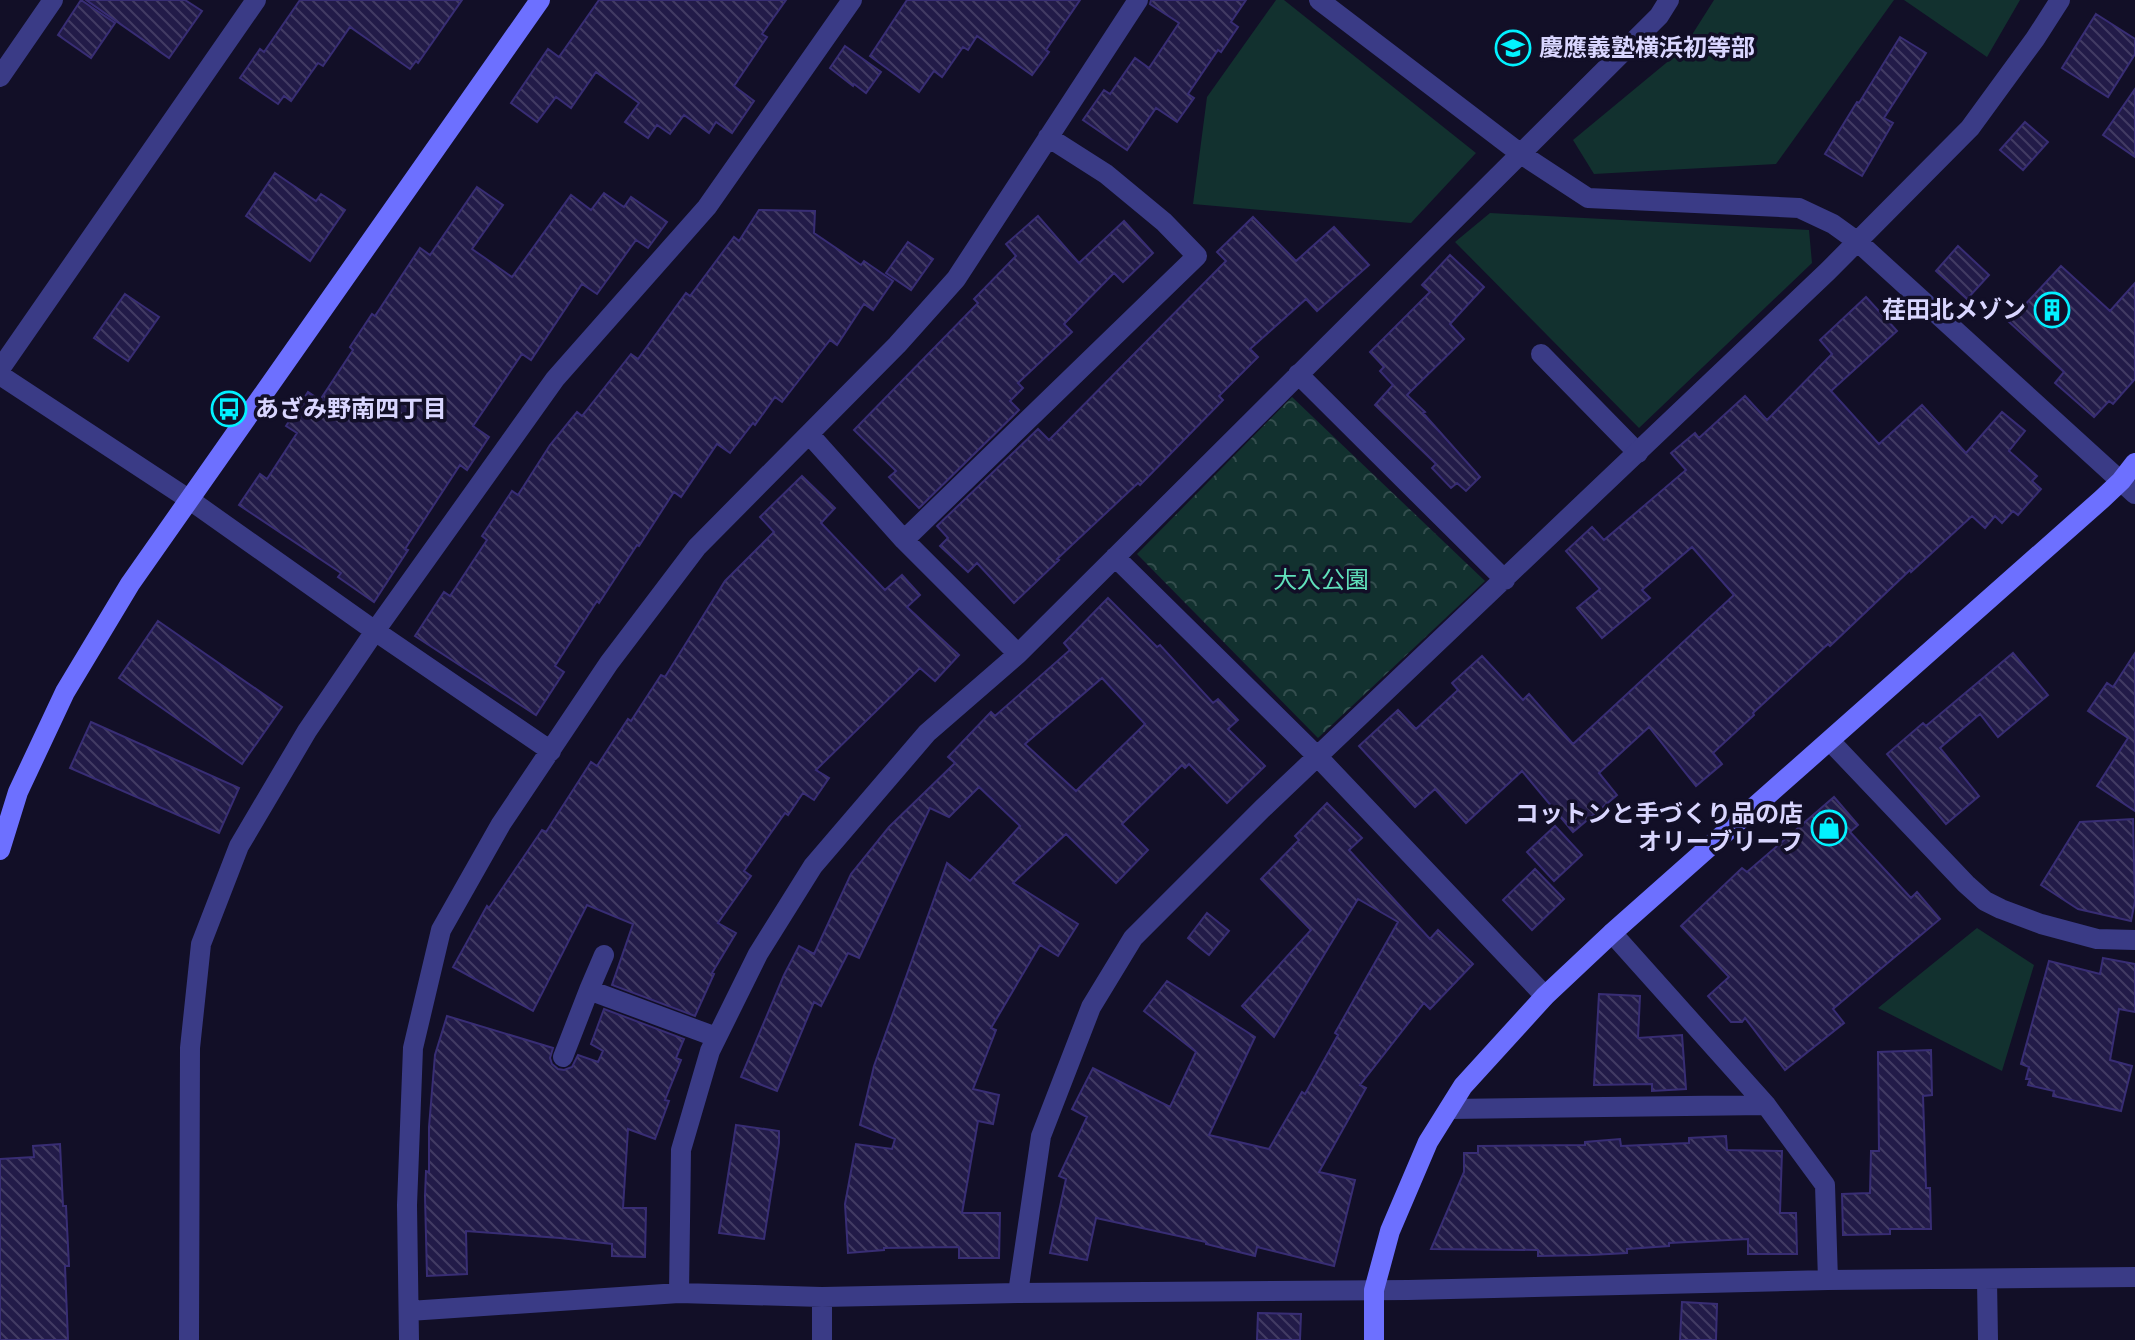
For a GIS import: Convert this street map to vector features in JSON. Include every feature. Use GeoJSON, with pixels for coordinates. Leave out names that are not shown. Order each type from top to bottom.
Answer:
{"type":"FeatureCollection","features":[{"type":"Feature","properties":{"kind":"street"},"geometry":{"type":"LineString","coordinates":[[0,77],[53,0]]}},
{"type":"Feature","properties":{"kind":"street"},"geometry":{"type":"LineString","coordinates":[[256,0],[0,372],[551,751]]}},
{"type":"Feature","properties":{"kind":"street"},"geometry":{"type":"LineString","coordinates":[[0,850],[18,792],[65,692],[130,584],[540,0]]}},
{"type":"Feature","properties":{"kind":"street"},"geometry":{"type":"LineString","coordinates":[[189,1340],[190,1048],[201,944],[239,846],[307,731],[555,379],[707,207],[852,0]]}},
{"type":"Feature","properties":{"kind":"street"},"geometry":{"type":"LineString","coordinates":[[409,1340],[407,1205],[413,1048],[441,930],[501,824],[609,663],[697,547],[897,345],[956,279],[1138,0]]}},
{"type":"Feature","properties":{"kind":"street"},"geometry":{"type":"LineString","coordinates":[[1319,0],[1521,154],[1588,198],[1799,208],[1833,224],[1858,242],[2128,488]]}},
{"type":"Feature","properties":{"kind":"street"},"geometry":{"type":"LineString","coordinates":[[679,1293],[681,1150],[710,1051],[758,954],[813,866],[927,733],[1018,654],[1659,16],[1669,0]]}},
{"type":"Feature","properties":{"kind":"street"},"geometry":{"type":"LineString","coordinates":[[1018,1293],[1041,1136],[1091,1007],[1133,938],[1262,809],[1858,242],[1970,128],[2060,0]]}},
{"type":"Feature","properties":{"kind":"street"},"geometry":{"type":"LineString","coordinates":[[904,540],[1197,256],[1164,222],[1106,174],[1048,137]]}},
{"type":"Feature","properties":{"kind":"street"},"geometry":{"type":"LineString","coordinates":[[1541,354],[1638,453]]}},
{"type":"Feature","properties":{"kind":"street"},"geometry":{"type":"LineString","coordinates":[[1298,374],[1505,580]]}},
{"type":"Feature","properties":{"kind":"street"},"geometry":{"type":"LineString","coordinates":[[809,434],[904,540],[1018,654]]}},
{"type":"Feature","properties":{"kind":"street"},"geometry":{"type":"LineString","coordinates":[[1374,1340],[1374,1290],[1390,1231],[1428,1142],[1463,1086],[1545,996],[1612,933],[1830,741],[2128,488],[2135,463]]}},
{"type":"Feature","properties":{"kind":"street"},"geometry":{"type":"LineString","coordinates":[[1115,557],[1318,757],[1545,996]]}},
{"type":"Feature","properties":{"kind":"street"},"geometry":{"type":"LineString","coordinates":[[1830,741],[1985,901],[2041,924],[2097,939],[2135,940]]}},
{"type":"Feature","properties":{"kind":"street"},"geometry":{"type":"LineString","coordinates":[[1612,933],[1766,1105],[1825,1185],[1828,1280]]}},
{"type":"Feature","properties":{"kind":"street"},"geometry":{"type":"LineString","coordinates":[[563,1057],[604,955]]}},
{"type":"Feature","properties":{"kind":"street"},"geometry":{"type":"LineString","coordinates":[[589,990],[716,1037]]}},
{"type":"Feature","properties":{"kind":"street"},"geometry":{"type":"LineString","coordinates":[[1449,1109],[1766,1105]]}},
{"type":"Feature","properties":{"kind":"street"},"geometry":{"type":"LineString","coordinates":[[409,1311],[679,1293],[822,1297],[2135,1277]]}},
{"type":"Feature","properties":{"kind":"street"},"geometry":{"type":"LineString","coordinates":[[1987,1280],[1988,1340]]}},
{"type":"Feature","properties":{"kind":"street"},"geometry":{"type":"LineString","coordinates":[[822,1297],[822,1340]]}},
{"type":"Feature","properties":{"kind":"green space"},"geometry":{"type":"Polygon","coordinates":[[[1276,0],[1284,0],[1476,153],[1411,223],[1193,204],[1207,97],[1276,0]]]}},
{"type":"Feature","properties":{"kind":"green space"},"geometry":{"type":"Polygon","coordinates":[[[1714,0],[1894,0],[1776,164],[1594,174],[1573,140],[1683,49],[1714,0]]]}},
{"type":"Feature","properties":{"kind":"green space"},"geometry":{"type":"Polygon","coordinates":[[[1904,0],[2020,0],[1987,57],[1904,0]]]}},
{"type":"Feature","properties":{"kind":"green space"},"geometry":{"type":"Polygon","coordinates":[[[1490,213],[1809,230],[1812,263],[1639,428],[1455,242],[1490,213]]]}},
{"type":"Feature","properties":{"kind":"green space","name":"大入公園"},"geometry":{"type":"Polygon","coordinates":[[[1292,397],[1485,581],[1318,738],[1137,554],[1292,397]]]}},
{"type":"Feature","properties":{"kind":"green space"},"geometry":{"type":"Polygon","coordinates":[[[1977,928],[2034,965],[2002,1071],[1878,1008],[1977,928]]]}},
{"type":"Feature","properties":{"kind":"building"},"geometry":{"type":"Polygon","coordinates":[[[81,0],[115,23],[91,58],[58,35],[81,0]]]}},
{"type":"Feature","properties":{"kind":"building"},"geometry":{"type":"Polygon","coordinates":[[[86,0],[185,0],[202,11],[169,58],[86,0]]]}},
{"type":"Feature","properties":{"kind":"building"},"geometry":{"type":"Polygon","coordinates":[[[300,0],[462,0],[418,63],[416,61],[410,69],[350,27],[323,66],[318,63],[291,101],[284,96],[278,104],[240,78],[260,49],[264,52],[300,0]]]}},
{"type":"Feature","properties":{"kind":"building"},"geometry":{"type":"Polygon","coordinates":[[[599,0],[786,0],[762,34],[767,37],[734,86],[754,101],[732,133],[716,122],[709,133],[684,115],[670,134],[657,125],[648,138],[625,122],[639,103],[596,72],[571,108],[556,97],[537,122],[511,103],[548,49],[559,57],[599,0]]]}},
{"type":"Feature","properties":{"kind":"building"},"geometry":{"type":"Polygon","coordinates":[[[907,0],[1080,0],[1032,75],[977,36],[968,50],[963,47],[942,77],[934,71],[919,92],[870,56],[907,0]]]}},
{"type":"Feature","properties":{"kind":"building"},"geometry":{"type":"Polygon","coordinates":[[[1151,0],[1246,0],[1231,22],[1238,27],[1188,94],[1194,98],[1177,122],[1156,108],[1127,150],[1083,120],[1104,90],[1110,94],[1135,58],[1149,68],[1179,23],[1150,4],[1151,0]]]}},
{"type":"Feature","properties":{"kind":"building"},"geometry":{"type":"Polygon","coordinates":[[[2096,14],[2135,39],[2135,54],[2108,97],[2062,68],[2096,14]]]}},
{"type":"Feature","properties":{"kind":"building"},"geometry":{"type":"Polygon","coordinates":[[[1900,37],[1926,53],[1884,118],[1893,123],[1862,176],[1825,154],[1900,37]]]}},
{"type":"Feature","properties":{"kind":"building"},"geometry":{"type":"Polygon","coordinates":[[[845,46],[881,72],[866,93],[830,68],[845,46]]]}},
{"type":"Feature","properties":{"kind":"building"},"geometry":{"type":"Polygon","coordinates":[[[2135,89],[2135,157],[2103,135],[2135,89]]]}},
{"type":"Feature","properties":{"kind":"building"},"geometry":{"type":"Polygon","coordinates":[[[2025,122],[2048,142],[2023,170],[2000,150],[2025,122]]]}},
{"type":"Feature","properties":{"kind":"building"},"geometry":{"type":"Polygon","coordinates":[[[275,173],[316,201],[321,194],[345,210],[310,261],[246,216],[275,173]]]}},
{"type":"Feature","properties":{"kind":"building"},"geometry":{"type":"Polygon","coordinates":[[[477,187],[503,205],[472,249],[512,277],[571,195],[591,210],[604,193],[624,207],[631,197],[667,222],[648,248],[636,240],[597,294],[582,284],[531,360],[522,354],[473,426],[489,437],[467,470],[460,465],[374,602],[338,577],[341,573],[239,505],[260,474],[267,479],[297,433],[286,426],[308,392],[320,400],[353,350],[350,347],[372,314],[375,316],[420,248],[430,255],[477,187]]]}},
{"type":"Feature","properties":{"kind":"building"},"geometry":{"type":"Polygon","coordinates":[[[759,210],[815,211],[814,233],[861,265],[864,261],[893,281],[873,310],[864,304],[837,345],[830,340],[782,402],[775,397],[730,453],[717,444],[681,497],[674,492],[555,666],[564,672],[536,715],[415,636],[444,592],[450,596],[487,540],[482,536],[512,491],[518,495],[550,445],[577,412],[582,416],[631,354],[638,359],[686,293],[690,296],[734,237],[739,241],[759,210]]]}},
{"type":"Feature","properties":{"kind":"building"},"geometry":{"type":"Polygon","coordinates":[[[1038,216],[1079,263],[1124,221],[1153,253],[1123,282],[1114,273],[1064,324],[1072,332],[1018,383],[1023,388],[1010,401],[1019,410],[919,508],[889,477],[896,471],[854,430],[978,303],[974,299],[1016,256],[1006,244],[1038,216]]]}},
{"type":"Feature","properties":{"kind":"building"},"geometry":{"type":"Polygon","coordinates":[[[1253,217],[1296,261],[1334,227],[1369,265],[1317,311],[1306,299],[1250,349],[1258,357],[1219,396],[1223,400],[1140,485],[1138,483],[1014,603],[977,563],[968,572],[940,546],[948,538],[937,526],[1038,429],[1049,440],[1226,261],[1217,252],[1253,217]]]}},
{"type":"Feature","properties":{"kind":"building"},"geometry":{"type":"Polygon","coordinates":[[[908,242],[933,259],[911,290],[886,273],[908,242]]]}},
{"type":"Feature","properties":{"kind":"building"},"geometry":{"type":"Polygon","coordinates":[[[1958,246],[1989,275],[1967,299],[1936,271],[1958,246]]]}},
{"type":"Feature","properties":{"kind":"building"},"geometry":{"type":"Polygon","coordinates":[[[1450,255],[1484,287],[1450,324],[1464,339],[1407,395],[1480,477],[1466,491],[1457,483],[1451,488],[1432,468],[1436,464],[1375,405],[1393,385],[1380,371],[1384,367],[1370,352],[1430,292],[1422,285],[1450,255]]]}},
{"type":"Feature","properties":{"kind":"building"},"geometry":{"type":"Polygon","coordinates":[[[2061,266],[2110,311],[2135,283],[2135,379],[2113,404],[2109,401],[2094,417],[2055,383],[2064,372],[2009,322],[2061,266]]]}},
{"type":"Feature","properties":{"kind":"building"},"geometry":{"type":"Polygon","coordinates":[[[125,294],[159,317],[128,361],[94,338],[125,294]]]}},
{"type":"Feature","properties":{"kind":"building"},"geometry":{"type":"Polygon","coordinates":[[[1866,297],[1897,331],[1831,391],[1879,444],[1922,405],[1966,453],[2002,412],[2025,431],[2009,451],[2037,476],[2032,481],[2041,489],[2018,515],[2013,511],[2002,523],[1995,516],[1985,528],[1972,516],[1753,713],[1713,753],[1722,764],[1696,786],[1649,727],[1599,773],[1617,795],[1573,832],[1522,771],[1466,823],[1435,789],[1415,807],[1359,746],[1398,710],[1416,729],[1458,690],[1452,683],[1482,656],[1523,700],[1529,694],[1573,744],[1734,595],[1692,547],[1642,590],[1650,598],[1602,638],[1577,608],[1600,589],[1566,551],[1592,527],[1604,540],[1686,470],[1671,453],[1695,433],[1699,438],[1745,396],[1767,420],[1832,354],[1820,340],[1866,297]]]}},
{"type":"Feature","properties":{"kind":"building"},"geometry":{"type":"Polygon","coordinates":[[[802,476],[835,508],[821,523],[885,590],[902,575],[920,595],[907,607],[959,655],[935,681],[920,668],[816,770],[829,778],[814,800],[803,793],[788,815],[785,813],[744,871],[751,876],[718,923],[736,933],[712,973],[695,1016],[612,985],[633,924],[587,905],[533,1011],[453,967],[487,906],[489,908],[542,830],[546,832],[591,762],[597,766],[661,675],[665,677],[725,581],[774,532],[760,517],[802,476]]]}},
{"type":"Feature","properties":{"kind":"building"},"geometry":{"type":"Polygon","coordinates":[[[1108,598],[1157,647],[1160,645],[1213,703],[1218,699],[1238,720],[1228,729],[1265,766],[1227,803],[1189,764],[1185,768],[1182,765],[1122,824],[1148,850],[1116,883],[1066,834],[1013,883],[1078,924],[1058,956],[1040,945],[991,1028],[996,1030],[973,1089],[999,1095],[993,1124],[978,1121],[962,1213],[1000,1213],[999,1258],[959,1258],[959,1247],[884,1248],[848,1253],[845,1204],[856,1144],[892,1149],[895,1139],[860,1125],[874,1066],[947,863],[970,881],[1020,826],[979,787],[949,817],[930,808],[859,958],[848,953],[821,1006],[814,1002],[777,1091],[741,1077],[799,946],[814,954],[851,874],[889,827],[955,763],[948,757],[991,712],[995,716],[1070,650],[1064,643],[1108,598]],[[1102,678],[1025,744],[1076,791],[1145,724],[1102,678]]]}},
{"type":"Feature","properties":{"kind":"building"},"geometry":{"type":"Polygon","coordinates":[[[158,621],[282,707],[242,764],[119,678],[158,621]]]}},
{"type":"Feature","properties":{"kind":"building"},"geometry":{"type":"Polygon","coordinates":[[[2013,653],[2048,695],[1998,737],[1980,714],[1940,748],[1979,796],[1946,824],[1887,754],[1923,723],[1926,726],[2013,653]]]}},
{"type":"Feature","properties":{"kind":"building"},"geometry":{"type":"Polygon","coordinates":[[[2135,653],[2135,811],[2097,786],[2128,738],[2088,711],[2107,683],[2113,687],[2135,653]]]}},
{"type":"Feature","properties":{"kind":"building"},"geometry":{"type":"Polygon","coordinates":[[[91,722],[239,788],[219,833],[70,768],[91,722]]]}},
{"type":"Feature","properties":{"kind":"building"},"geometry":{"type":"Polygon","coordinates":[[[1834,797],[1858,825],[1850,832],[1911,898],[1917,892],[1940,919],[1833,1009],[1844,1023],[1785,1070],[1745,1018],[1742,1022],[1731,1022],[1708,996],[1729,977],[1681,926],[1742,868],[1747,872],[1834,797]]]}},
{"type":"Feature","properties":{"kind":"building"},"geometry":{"type":"Polygon","coordinates":[[[1327,803],[1362,838],[1349,850],[1430,939],[1438,930],[1473,964],[1430,1009],[1424,1003],[1360,1085],[1366,1088],[1319,1172],[1355,1180],[1334,1266],[1257,1247],[1255,1256],[1096,1218],[1087,1260],[1050,1253],[1066,1179],[1059,1176],[1087,1117],[1072,1109],[1093,1068],[1170,1107],[1196,1052],[1144,1011],[1167,981],[1255,1037],[1209,1135],[1269,1149],[1302,1092],[1305,1094],[1338,1035],[1335,1033],[1398,922],[1358,899],[1274,1037],[1242,1006],[1311,930],[1261,879],[1299,840],[1295,836],[1327,803]]]}},
{"type":"Feature","properties":{"kind":"building"},"geometry":{"type":"Polygon","coordinates":[[[2133,819],[2135,901],[2131,921],[2078,909],[2041,885],[2080,822],[2133,819]]]}},
{"type":"Feature","properties":{"kind":"building"},"geometry":{"type":"Polygon","coordinates":[[[1555,826],[1582,855],[1554,881],[1527,852],[1555,826]]]}},
{"type":"Feature","properties":{"kind":"building"},"geometry":{"type":"Polygon","coordinates":[[[1535,869],[1564,899],[1532,930],[1503,900],[1535,869]]]}},
{"type":"Feature","properties":{"kind":"building"},"geometry":{"type":"Polygon","coordinates":[[[1207,913],[1229,931],[1209,955],[1188,938],[1207,913]]]}},
{"type":"Feature","properties":{"kind":"building"},"geometry":{"type":"Polygon","coordinates":[[[2103,958],[2135,964],[2135,1012],[2119,1009],[2110,1060],[2132,1066],[2121,1111],[2053,1096],[2054,1091],[2028,1085],[2029,1067],[2021,1064],[2049,961],[2100,974],[2103,958]]]}},
{"type":"Feature","properties":{"kind":"building"},"geometry":{"type":"Polygon","coordinates":[[[1599,994],[1640,996],[1638,1038],[1682,1035],[1686,1089],[1652,1091],[1652,1084],[1594,1085],[1599,994]]]}},
{"type":"Feature","properties":{"kind":"building"},"geometry":{"type":"Polygon","coordinates":[[[604,1009],[684,1039],[676,1058],[681,1060],[665,1100],[669,1101],[655,1139],[628,1129],[623,1208],[646,1208],[645,1257],[612,1256],[612,1244],[466,1231],[467,1274],[427,1276],[425,1196],[426,1171],[429,1172],[429,1127],[435,1055],[447,1016],[553,1048],[552,1064],[564,1070],[572,1067],[578,1055],[598,1062],[603,1051],[591,1044],[604,1009]]]}},
{"type":"Feature","properties":{"kind":"building"},"geometry":{"type":"Polygon","coordinates":[[[1931,1050],[1932,1095],[1923,1096],[1926,1188],[1930,1188],[1931,1229],[1890,1229],[1890,1234],[1843,1235],[1842,1194],[1870,1193],[1871,1151],[1879,1151],[1878,1052],[1931,1050]]]}},
{"type":"Feature","properties":{"kind":"building"},"geometry":{"type":"Polygon","coordinates":[[[736,1125],[779,1131],[764,1239],[719,1233],[736,1125]]]}},
{"type":"Feature","properties":{"kind":"building"},"geometry":{"type":"Polygon","coordinates":[[[1726,1136],[1727,1150],[1782,1151],[1780,1213],[1796,1213],[1797,1254],[1748,1254],[1748,1239],[1669,1243],[1669,1246],[1627,1249],[1627,1253],[1590,1255],[1538,1256],[1538,1250],[1431,1249],[1464,1172],[1464,1153],[1478,1153],[1478,1146],[1585,1145],[1585,1142],[1620,1139],[1621,1146],[1689,1143],[1689,1138],[1726,1136]]]}},
{"type":"Feature","properties":{"kind":"building"},"geometry":{"type":"Polygon","coordinates":[[[60,1144],[69,1266],[65,1266],[68,1340],[0,1340],[0,1159],[34,1157],[33,1146],[60,1144]]]}},
{"type":"Feature","properties":{"kind":"building"},"geometry":{"type":"Polygon","coordinates":[[[1682,1302],[1717,1304],[1716,1340],[1680,1340],[1682,1302]]]}},
{"type":"Feature","properties":{"kind":"building"},"geometry":{"type":"Polygon","coordinates":[[[1258,1313],[1301,1314],[1300,1340],[1257,1340],[1258,1313]]]}},
{"type":"Feature","properties":{"kind":"place","name":"慶應義塾横浜初等部"},"geometry":{"type":"Point","coordinates":[1513,48]}},
{"type":"Feature","properties":{"kind":"place","name":"荏田北メゾン"},"geometry":{"type":"Point","coordinates":[2052,310]}},
{"type":"Feature","properties":{"kind":"place","name":"あざみ野南四丁目"},"geometry":{"type":"Point","coordinates":[229,409]}},
{"type":"Feature","properties":{"kind":"place","name":"コットンと手づくり品の店 オリーブリーフ"},"geometry":{"type":"Point","coordinates":[1829,828]}}]}
